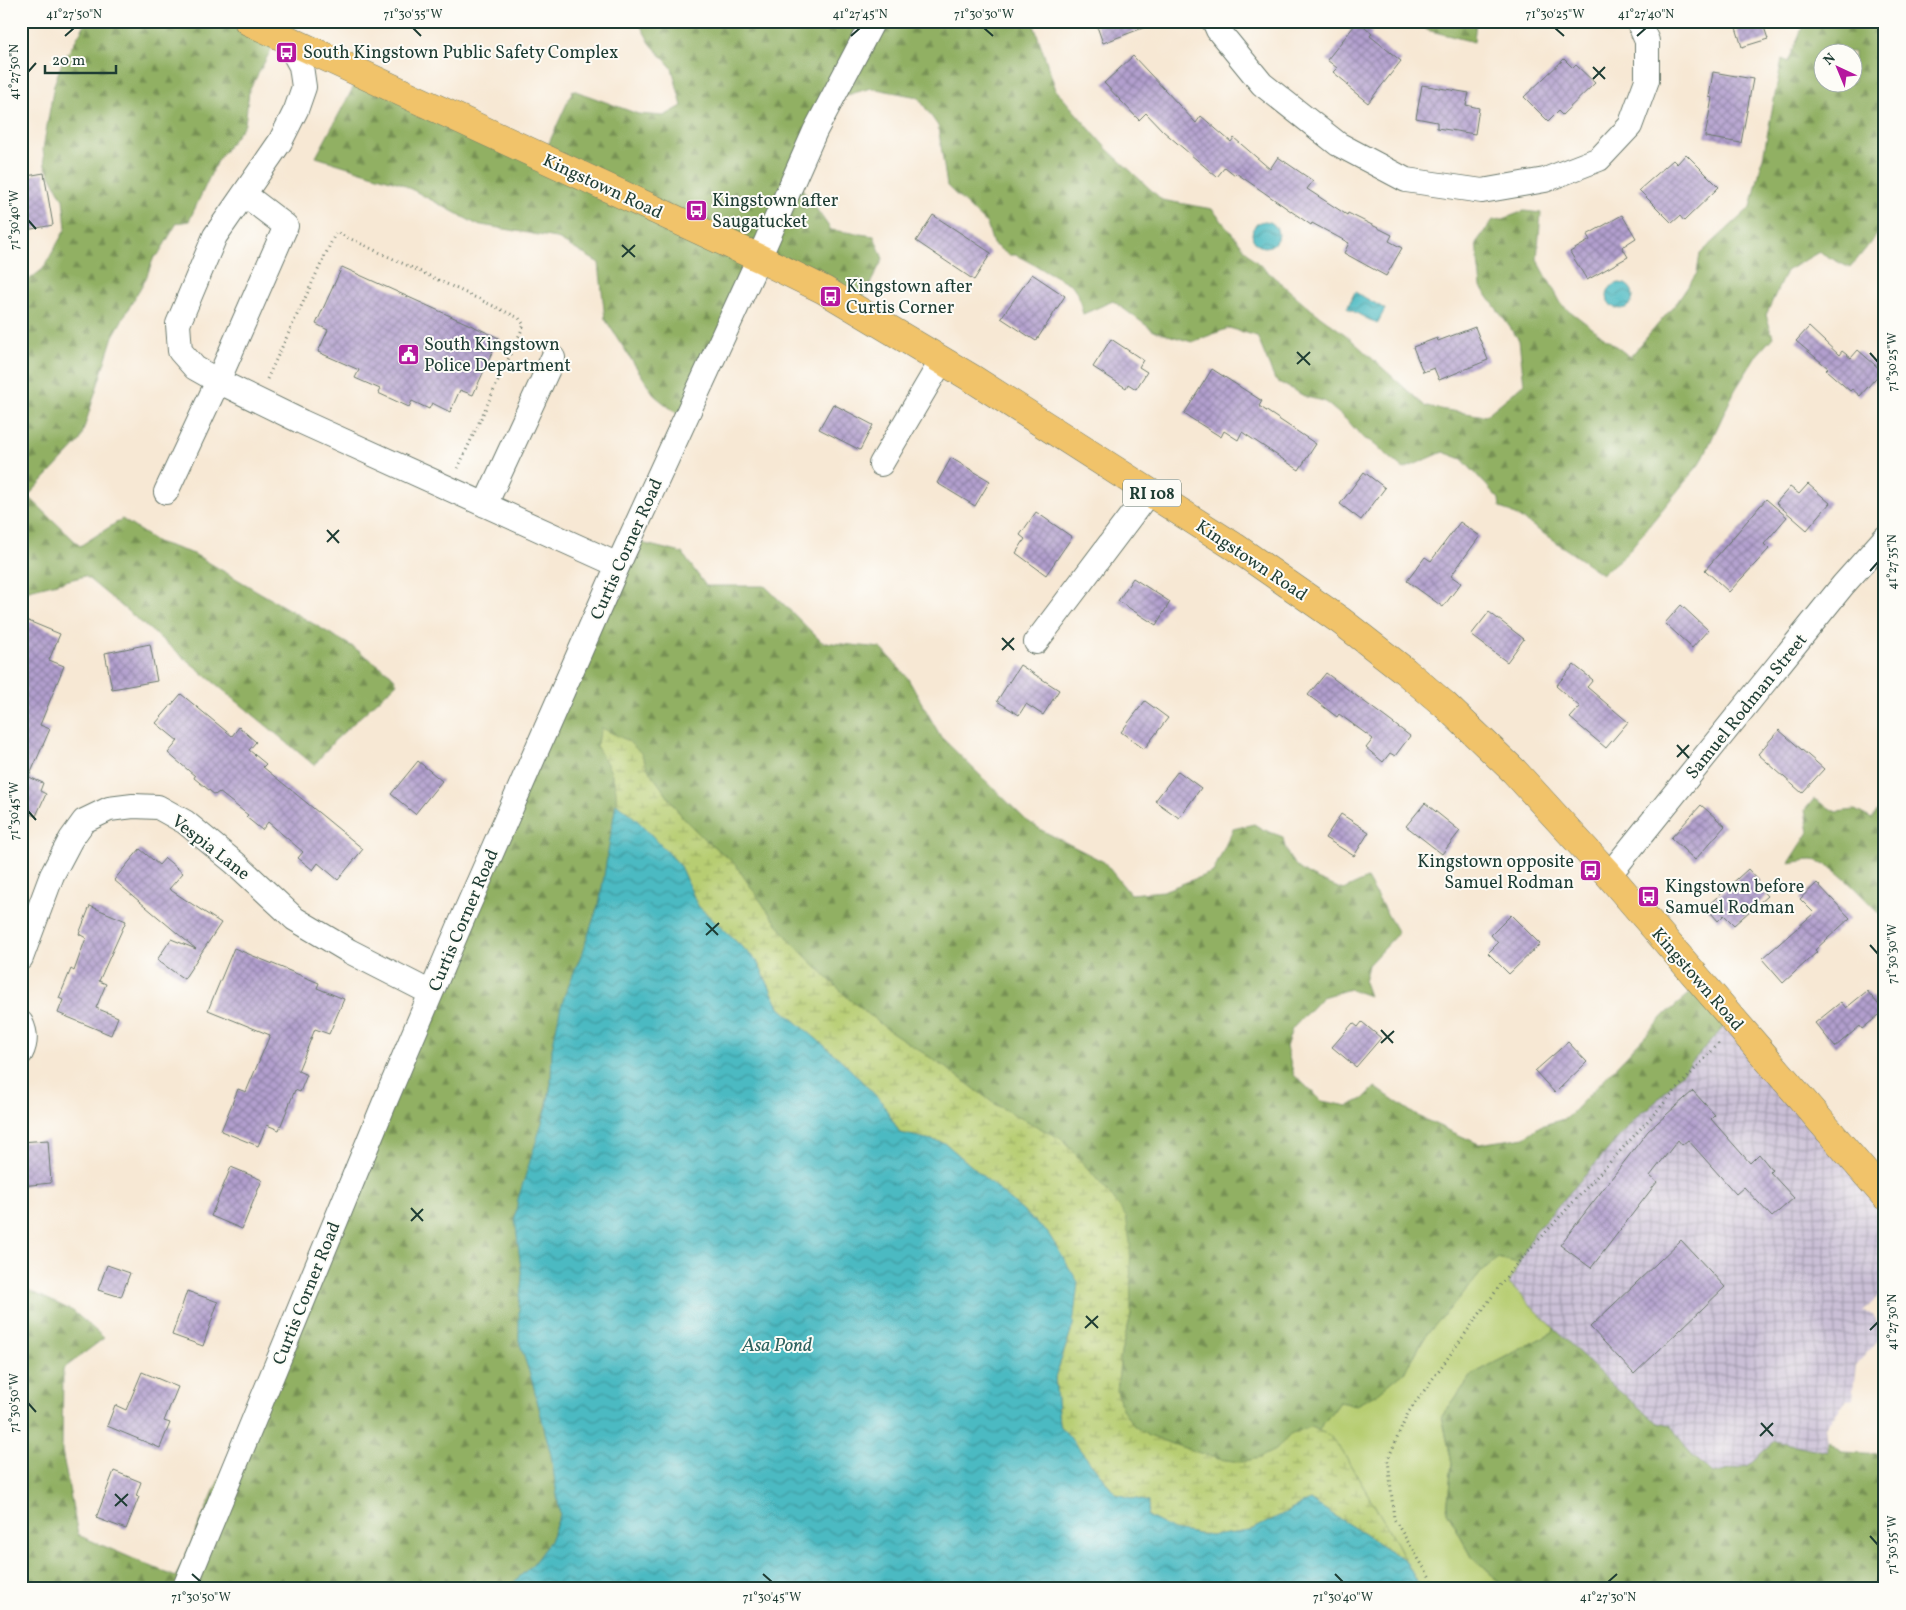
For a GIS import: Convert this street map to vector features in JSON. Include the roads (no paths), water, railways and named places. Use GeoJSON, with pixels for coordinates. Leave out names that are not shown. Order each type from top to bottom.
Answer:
{"type":"FeatureCollection","features":[{"type":"Feature","properties":{"kind":"main road","name":"Kingstown Road"},"geometry":{"type":"LineString","coordinates":[[248,21],[824,290],[942,360],[1235,547],[1312,600],[1405,671],[1514,771],[1609,876],[1885,1196]]}},
{"type":"Feature","properties":{"kind":"street","name":"Curtis Corner Road"},"geometry":{"type":"LineString","coordinates":[[184,1589],[431,993],[618,565],[759,258],[815,131],[873,21]]}},
{"type":"Feature","properties":{"kind":"street"},"geometry":{"type":"LineString","coordinates":[[1214,21],[1218,30],[1262,84],[1338,144],[1406,180],[1482,191],[1545,180],[1599,159],[1630,126],[1647,80],[1647,41],[1638,21]]}},
{"type":"Feature","properties":{"kind":"street"},"geometry":{"type":"LineString","coordinates":[[286,38],[301,66],[304,87],[296,110],[280,142],[215,236],[178,324],[180,351],[195,368],[218,381],[618,565]]}},
{"type":"Feature","properties":{"kind":"street"},"geometry":{"type":"LineString","coordinates":[[166,492],[218,381],[286,226],[244,194]]}},
{"type":"Feature","properties":{"kind":"street"},"geometry":{"type":"LineString","coordinates":[[485,505],[553,358]]}},
{"type":"Feature","properties":{"kind":"street"},"geometry":{"type":"LineString","coordinates":[[881,464],[942,360]]}},
{"type":"Feature","properties":{"kind":"street"},"geometry":{"type":"LineString","coordinates":[[1036,642],[1149,492]]}},
{"type":"Feature","properties":{"kind":"street","name":"Samuel Rodman Street"},"geometry":{"type":"LineString","coordinates":[[1609,876],[1837,592],[1885,538]]}},
{"type":"Feature","properties":{"kind":"street","name":"Vespia Lane"},"geometry":{"type":"LineString","coordinates":[[21,958],[52,875],[71,839],[84,821],[109,809],[133,806],[158,807],[185,822],[235,863],[296,919],[349,952],[431,993]]}},
{"type":"Feature","properties":{"kind":"street"},"geometry":{"type":"LineString","coordinates":[[21,1023],[25,1039],[21,1053]]}},
{"type":"Feature","properties":{"kind":"water"},"geometry":{"type":"Polygon","coordinates":[[[1265,221],[1274,225],[1278,234],[1274,243],[1265,247],[1256,243],[1252,234],[1256,225],[1265,221]]]}},
{"type":"Feature","properties":{"kind":"water"},"geometry":{"type":"Polygon","coordinates":[[[1620,283],[1629,287],[1633,296],[1629,305],[1620,309],[1611,305],[1607,296],[1611,287],[1620,283]]]}},
{"type":"Feature","properties":{"kind":"water"},"geometry":{"type":"Polygon","coordinates":[[[1355,292],[1385,309],[1377,324],[1347,308],[1355,292]]]}},
{"type":"Feature","properties":{"kind":"water","name":"Asa Pond"},"geometry":{"type":"Polygon","coordinates":[[[616,803],[637,820],[679,864],[698,906],[757,961],[779,1007],[841,1060],[881,1101],[900,1133],[945,1143],[1048,1233],[1078,1282],[1073,1325],[1055,1378],[1059,1424],[1116,1494],[1149,1502],[1147,1516],[1173,1530],[1211,1536],[1250,1531],[1310,1500],[1405,1560],[1421,1589],[507,1589],[533,1564],[550,1541],[560,1515],[551,1455],[533,1384],[519,1341],[519,1305],[522,1278],[515,1218],[518,1199],[547,1107],[551,1084],[552,1049],[560,1010],[600,900],[616,803]]]}},
{"type":"Feature","properties":{"kind":"place","name":"South Kingstown Public Safety Complex"},"geometry":{"type":"Point","coordinates":[287,52]}},
{"type":"Feature","properties":{"kind":"place","name":"Kingstown after Saugatucket"},"geometry":{"type":"Point","coordinates":[696,210]}},
{"type":"Feature","properties":{"kind":"place","name":"Kingstown after Curtis Corner"},"geometry":{"type":"Point","coordinates":[830,296]}},
{"type":"Feature","properties":{"kind":"place","name":"South Kingstown Police Department"},"geometry":{"type":"Point","coordinates":[408,354]}},
{"type":"Feature","properties":{"kind":"place","name":"Kingstown opposite Samuel Rodman"},"geometry":{"type":"Point","coordinates":[1590,871]}},
{"type":"Feature","properties":{"kind":"place","name":"Kingstown before Samuel Rodman"},"geometry":{"type":"Point","coordinates":[1649,896]}}]}
